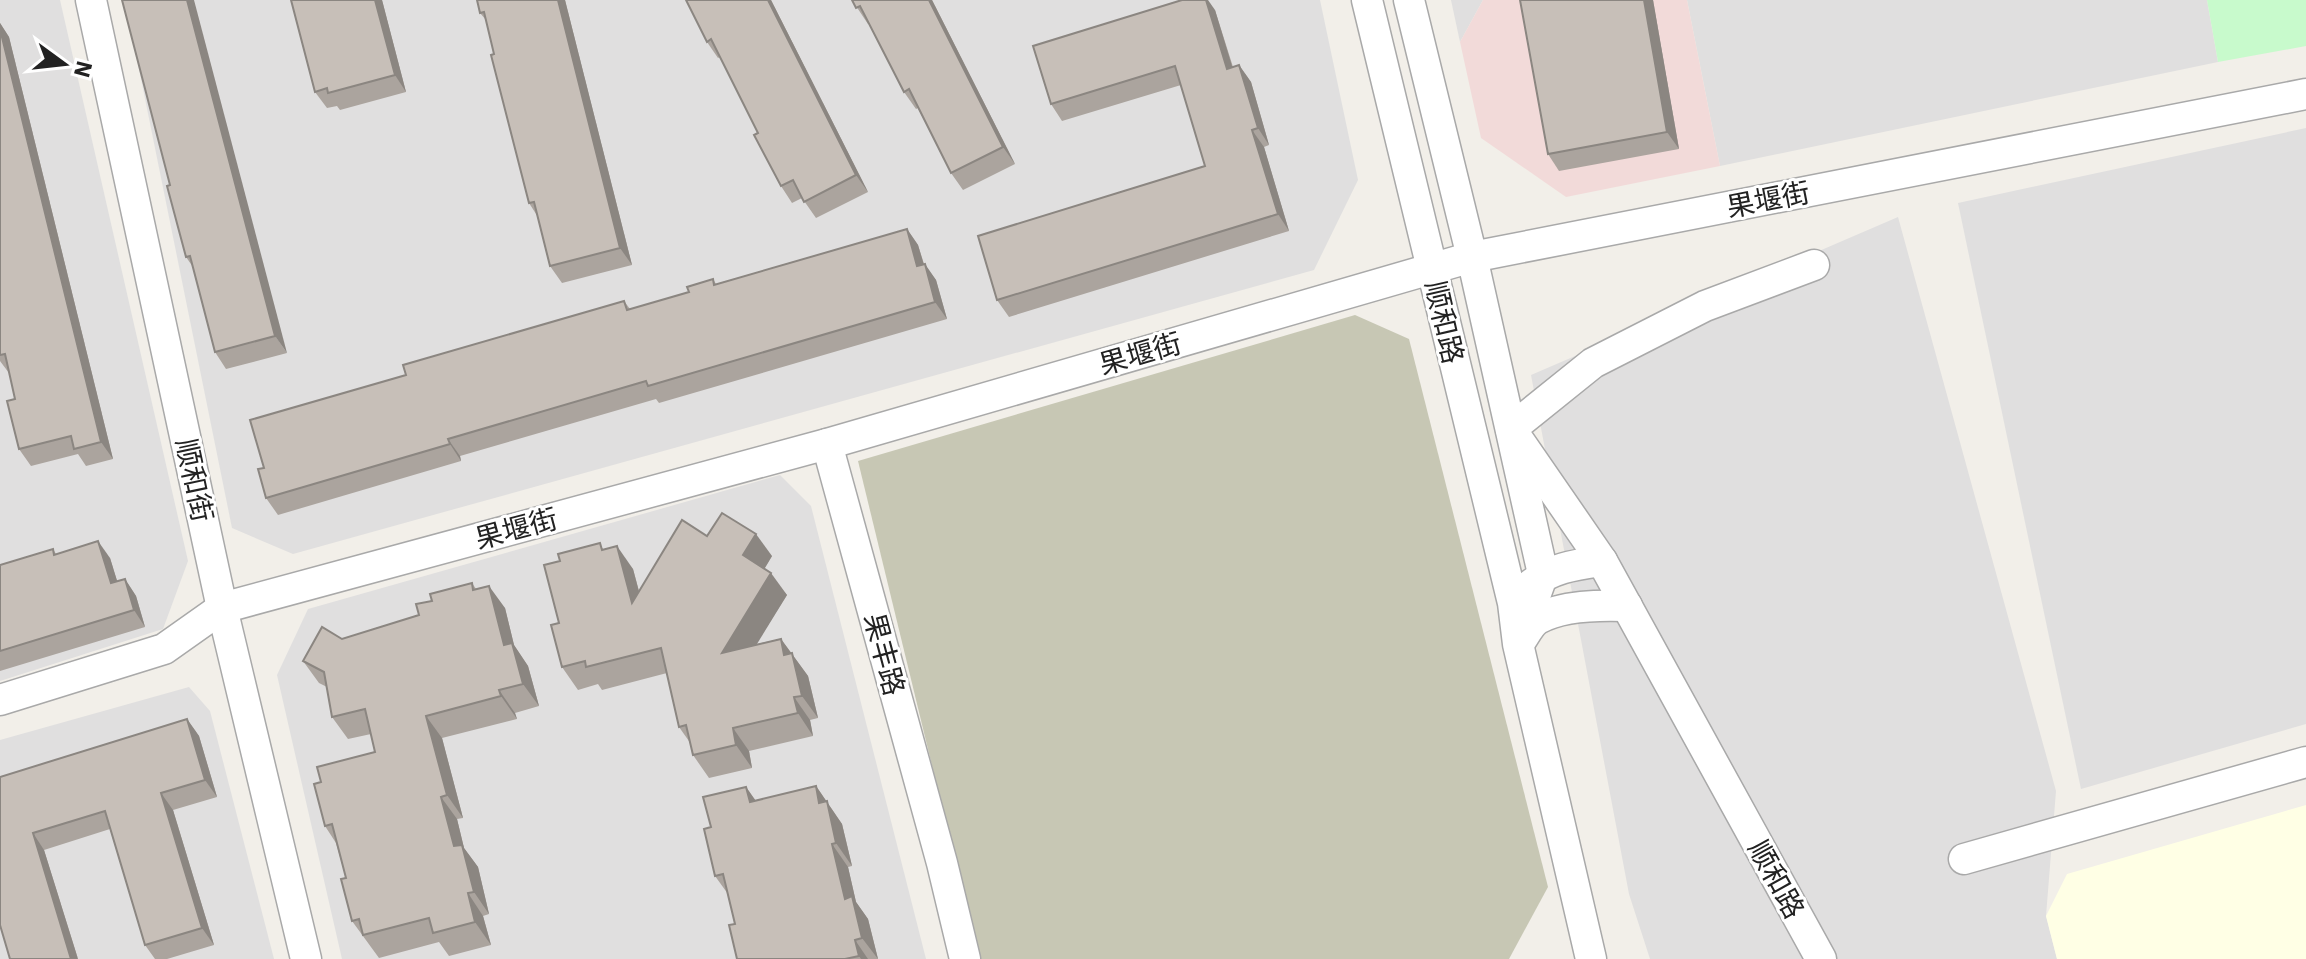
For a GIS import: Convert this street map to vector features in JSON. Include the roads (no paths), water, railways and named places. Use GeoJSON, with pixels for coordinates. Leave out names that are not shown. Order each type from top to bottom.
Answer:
{"type":"FeatureCollection","features":[{"type":"Feature","properties":{"kind":"street","name":"顺和街"},"geometry":{"type":"LineString","coordinates":[[91,0],[222,608],[306,959]]}},
{"type":"Feature","properties":{"kind":"street","name":"顺和路"},"geometry":{"type":"LineString","coordinates":[[1367,0],[1513,603],[1518,644],[1591,959]]}},
{"type":"Feature","properties":{"kind":"street","name":"顺和路"},"geometry":{"type":"LineString","coordinates":[[1409,0],[1472,257],[1543,574]]}},
{"type":"Feature","properties":{"kind":"street","name":"果堰街"},"geometry":{"type":"LineString","coordinates":[[0,700],[164,649],[222,608],[827,444],[1472,257],[2306,94]]}},
{"type":"Feature","properties":{"kind":"street"},"geometry":{"type":"LineString","coordinates":[[1511,429],[1593,363],[1705,306],[1814,265]]}},
{"type":"Feature","properties":{"kind":"street","name":"顺和路"},"geometry":{"type":"LineString","coordinates":[[1511,429],[1602,561],[1821,959]]}},
{"type":"Feature","properties":{"kind":"street","name":"果丰路"},"geometry":{"type":"LineString","coordinates":[[827,444],[942,863],[965,959]]}},
{"type":"Feature","properties":{"kind":"street"},"geometry":{"type":"LineString","coordinates":[[1513,603],[1543,574],[1602,561]]}},
{"type":"Feature","properties":{"kind":"street"},"geometry":{"type":"LineString","coordinates":[[1518,644],[1543,574]]}},
{"type":"Feature","properties":{"kind":"street"},"geometry":{"type":"LineString","coordinates":[[1518,644],[1536,620],[1561,611],[1594,605],[1627,606]]}},
{"type":"Feature","properties":{"kind":"street"},"geometry":{"type":"LineString","coordinates":[[1964,859],[2306,762]]}}]}
